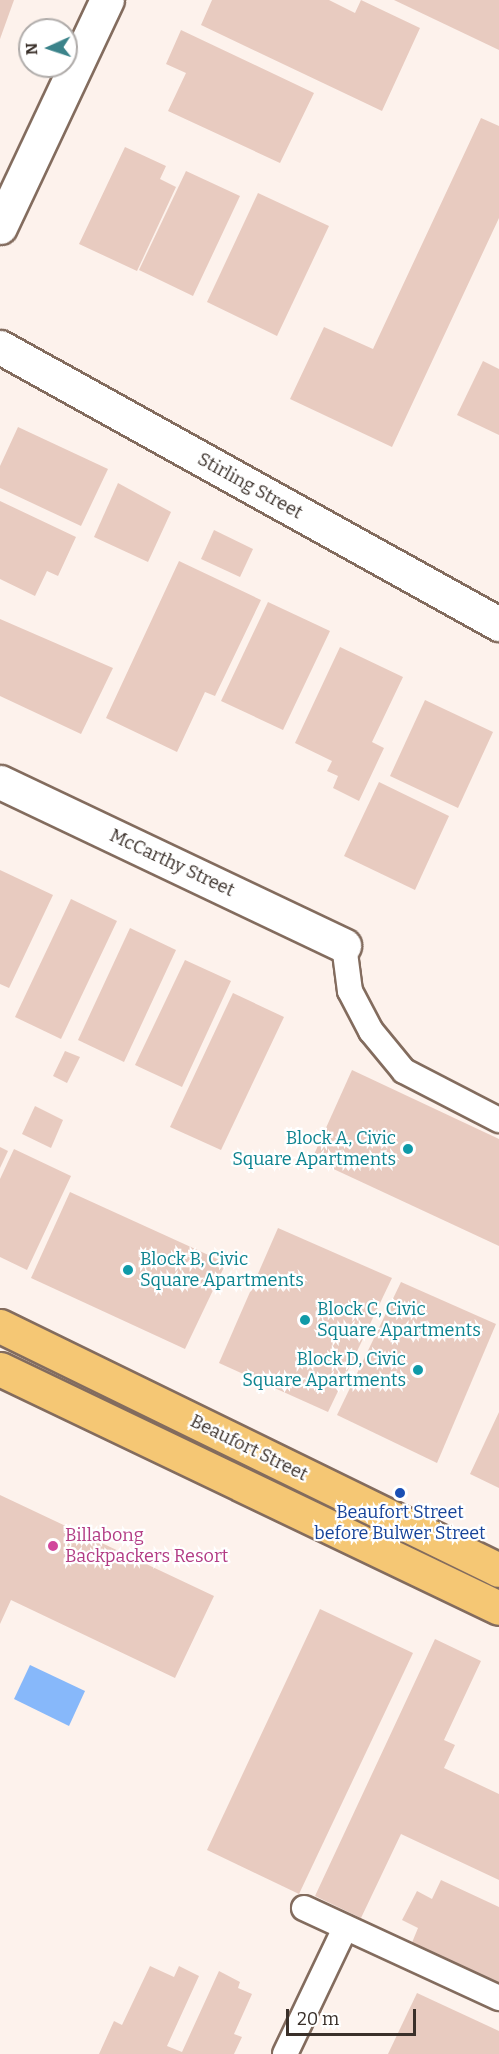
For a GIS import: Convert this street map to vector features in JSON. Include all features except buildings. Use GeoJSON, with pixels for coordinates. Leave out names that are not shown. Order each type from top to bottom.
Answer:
{"type":"FeatureCollection","features":[{"type":"Feature","properties":{"kind":"main road","name":"Beaufort Street"},"geometry":{"type":"LineString","coordinates":[[0,1326],[499,1570]]}},
{"type":"Feature","properties":{"kind":"main road","name":"Beaufort Street"},"geometry":{"type":"LineString","coordinates":[[0,1369],[499,1608]]}},
{"type":"Feature","properties":{"kind":"street"},"geometry":{"type":"LineString","coordinates":[[0,227],[107,0]]}},
{"type":"Feature","properties":{"kind":"street","name":"Stirling Street"},"geometry":{"type":"LineString","coordinates":[[0,347],[499,624]]}},
{"type":"Feature","properties":{"kind":"street","name":"McCarthy Street"},"geometry":{"type":"LineString","coordinates":[[0,782],[344,945]]}},
{"type":"Feature","properties":{"kind":"lane"},"geometry":{"type":"LineString","coordinates":[[344,945],[343,964],[350,991],[371,1031],[404,1071],[499,1120]]}},
{"type":"Feature","properties":{"kind":"lane"},"geometry":{"type":"LineString","coordinates":[[304,1908],[499,1998]]}},
{"type":"Feature","properties":{"kind":"lane"},"geometry":{"type":"LineString","coordinates":[[285,2054],[345,1928]]}},
{"type":"Feature","properties":{"kind":"water"},"geometry":{"type":"Polygon","coordinates":[[[30,1665],[85,1691],[69,1726],[14,1699],[30,1665]]]}},
{"type":"Feature","properties":{"kind":"place","name":"Block A, Civic Square Apartments"},"geometry":{"type":"Point","coordinates":[408,1149]}},
{"type":"Feature","properties":{"kind":"place","name":"Block B, Civic Square Apartments"},"geometry":{"type":"Point","coordinates":[128,1270]}},
{"type":"Feature","properties":{"kind":"place","name":"Block C, Civic Square Apartments"},"geometry":{"type":"Point","coordinates":[305,1320]}},
{"type":"Feature","properties":{"kind":"place","name":"Block D, Civic Square Apartments"},"geometry":{"type":"Point","coordinates":[418,1370]}},
{"type":"Feature","properties":{"kind":"place","name":"Beaufort Street before Bulwer Street"},"geometry":{"type":"Point","coordinates":[400,1493]}},
{"type":"Feature","properties":{"kind":"place","name":"Billabong Backpackers Resort"},"geometry":{"type":"Point","coordinates":[53,1546]}}]}
